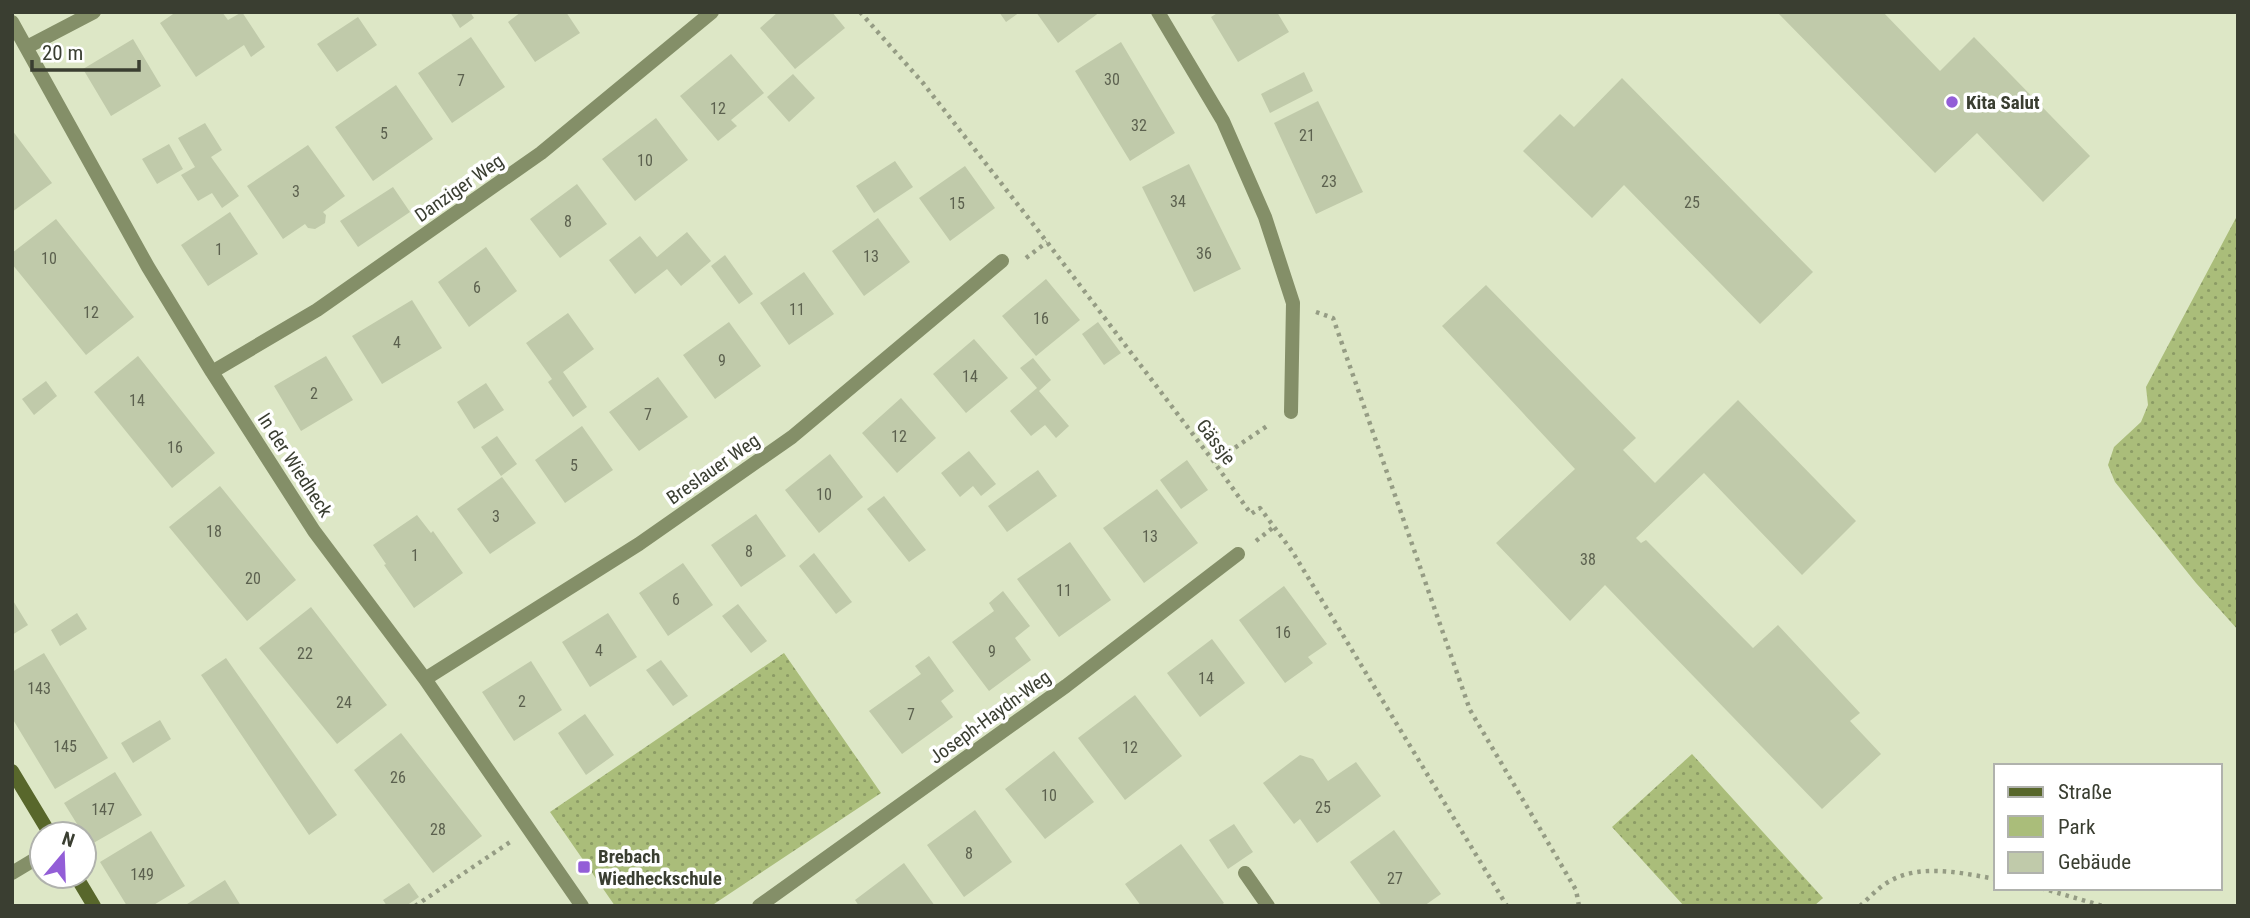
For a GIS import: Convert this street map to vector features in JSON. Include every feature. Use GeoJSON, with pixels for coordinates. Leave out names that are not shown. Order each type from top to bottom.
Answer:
{"type":"FeatureCollection","features":[{"type":"Feature","properties":{"kind":"main road"},"geometry":{"type":"LineString","coordinates":[[12,771],[42,820]]}},
{"type":"Feature","properties":{"kind":"main road"},"geometry":{"type":"LineString","coordinates":[[84,890],[94,906]]}},
{"type":"Feature","properties":{"kind":"street"},"geometry":{"type":"LineString","coordinates":[[27,47],[94,12]]}},
{"type":"Feature","properties":{"kind":"street","name":"Danziger Weg"},"geometry":{"type":"LineString","coordinates":[[212,372],[317,310],[541,153],[712,12]]}},
{"type":"Feature","properties":{"kind":"street"},"geometry":{"type":"LineString","coordinates":[[1158,12],[1223,121],[1265,217],[1293,303],[1291,412]]}},
{"type":"Feature","properties":{"kind":"street","name":"In der Wiedheck"},"geometry":{"type":"LineString","coordinates":[[12,22],[148,267],[314,531],[425,679],[582,906]]}},
{"type":"Feature","properties":{"kind":"street","name":"Breslauer Weg"},"geometry":{"type":"LineString","coordinates":[[425,679],[639,544],[759,460],[832,404],[1002,261]]}},
{"type":"Feature","properties":{"kind":"street","name":"Joseph-Haydn-Weg"},"geometry":{"type":"LineString","coordinates":[[759,906],[1066,686],[1238,554]]}},
{"type":"Feature","properties":{"kind":"street"},"geometry":{"type":"LineString","coordinates":[[12,873],[28,863]]}},
{"type":"Feature","properties":{"kind":"street"},"geometry":{"type":"LineString","coordinates":[[1245,873],[1268,906]]}},
{"type":"Feature","properties":{"kind":"path","name":"Gässje"},"geometry":{"type":"LineString","coordinates":[[860,12],[923,83],[1251,514],[1260,508],[1292,551],[1507,906]]}},
{"type":"Feature","properties":{"kind":"path"},"geometry":{"type":"LineString","coordinates":[[1293,303],[1333,318],[1470,710],[1576,890],[1579,906]]}},
{"type":"Feature","properties":{"kind":"path"},"geometry":{"type":"LineString","coordinates":[[1214,462],[1271,424]]}},
{"type":"Feature","properties":{"kind":"path"},"geometry":{"type":"LineString","coordinates":[[415,906],[529,830]]}},
{"type":"Feature","properties":{"kind":"path"},"geometry":{"type":"LineString","coordinates":[[1860,906],[1885,884],[1914,871],[1994,878]]}},
{"type":"Feature","properties":{"kind":"path"},"geometry":{"type":"LineString","coordinates":[[2048,890],[2103,906]]}},
{"type":"Feature","properties":{"kind":"green space"},"geometry":{"type":"Polygon","coordinates":[[[2238,214],[2238,630],[2196,583],[2115,482],[2108,465],[2114,447],[2141,422],[2148,405],[2146,387],[2238,214]]]}},
{"type":"Feature","properties":{"kind":"green space"},"geometry":{"type":"Polygon","coordinates":[[[784,653],[881,793],[711,906],[615,906],[550,812],[784,653]]]}},
{"type":"Feature","properties":{"kind":"green space"},"geometry":{"type":"Polygon","coordinates":[[[1692,754],[1823,898],[1814,906],[1684,906],[1612,827],[1692,754]]]}},
{"type":"Feature","properties":{"kind":"building"},"geometry":{"type":"Polygon","coordinates":[[[176,12],[222,12],[228,20],[242,12],[265,47],[251,57],[244,45],[196,77],[160,23],[176,12]]]}},
{"type":"Feature","properties":{"kind":"building"},"geometry":{"type":"Polygon","coordinates":[[[450,12],[470,12],[474,18],[460,28],[450,12]]]}},
{"type":"Feature","properties":{"kind":"building"},"geometry":{"type":"Polygon","coordinates":[[[521,12],[566,12],[580,33],[535,62],[508,22],[521,12]]]}},
{"type":"Feature","properties":{"kind":"building"},"geometry":{"type":"Polygon","coordinates":[[[778,12],[832,12],[845,28],[795,69],[760,28],[778,12]]]}},
{"type":"Feature","properties":{"kind":"building"},"geometry":{"type":"Polygon","coordinates":[[[999,12],[1020,12],[1006,22],[999,12]]]}},
{"type":"Feature","properties":{"kind":"building"},"geometry":{"type":"Polygon","coordinates":[[[1036,12],[1100,12],[1058,43],[1036,12]]]}},
{"type":"Feature","properties":{"kind":"building"},"geometry":{"type":"Polygon","coordinates":[[[1219,12],[1277,12],[1289,32],[1238,62],[1211,17],[1219,12]]]}},
{"type":"Feature","properties":{"kind":"building","name":"Kita Salut"},"geometry":{"type":"Polygon","coordinates":[[[1777,12],[1883,12],[1940,71],[1974,37],[2090,156],[2043,202],[1977,133],[1935,173],[1777,12]]]}},
{"type":"Feature","properties":{"kind":"building"},"geometry":{"type":"Polygon","coordinates":[[[358,17],[377,45],[337,72],[317,44],[358,17]]]}},
{"type":"Feature","properties":{"kind":"building"},"geometry":{"type":"Polygon","coordinates":[[[471,37],[505,87],[452,123],[418,73],[471,37]]]}},
{"type":"Feature","properties":{"kind":"building"},"geometry":{"type":"Polygon","coordinates":[[[133,39],[161,86],[111,116],[83,69],[133,39]]]}},
{"type":"Feature","properties":{"kind":"building"},"geometry":{"type":"Polygon","coordinates":[[[1121,42],[1175,133],[1130,161],[1075,71],[1121,42]]]}},
{"type":"Feature","properties":{"kind":"building"},"geometry":{"type":"Polygon","coordinates":[[[731,54],[764,93],[731,120],[737,126],[718,141],[680,96],[731,54]]]}},
{"type":"Feature","properties":{"kind":"building"},"geometry":{"type":"Polygon","coordinates":[[[1304,72],[1313,91],[1270,113],[1261,94],[1304,72]]]}},
{"type":"Feature","properties":{"kind":"building"},"geometry":{"type":"Polygon","coordinates":[[[793,74],[815,98],[789,122],[767,97],[793,74]]]}},
{"type":"Feature","properties":{"kind":"building"},"geometry":{"type":"Polygon","coordinates":[[[1622,78],[1813,272],[1760,324],[1624,185],[1592,218],[1523,151],[1560,114],[1574,127],[1622,78]]]}},
{"type":"Feature","properties":{"kind":"building"},"geometry":{"type":"Polygon","coordinates":[[[396,85],[433,139],[373,181],[335,127],[396,85]]]}},
{"type":"Feature","properties":{"kind":"building"},"geometry":{"type":"Polygon","coordinates":[[[1318,101],[1363,192],[1316,214],[1274,123],[1318,101]]]}},
{"type":"Feature","properties":{"kind":"building"},"geometry":{"type":"Polygon","coordinates":[[[656,118],[688,160],[635,201],[602,159],[656,118]]]}},
{"type":"Feature","properties":{"kind":"building"},"geometry":{"type":"Polygon","coordinates":[[[205,123],[222,150],[211,157],[239,196],[222,208],[212,193],[198,201],[181,175],[195,167],[178,138],[205,123]]]}},
{"type":"Feature","properties":{"kind":"building"},"geometry":{"type":"Polygon","coordinates":[[[12,130],[52,183],[12,212],[12,130]]]}},
{"type":"Feature","properties":{"kind":"building"},"geometry":{"type":"Polygon","coordinates":[[[169,144],[183,169],[157,184],[142,159],[169,144]]]}},
{"type":"Feature","properties":{"kind":"building"},"geometry":{"type":"Polygon","coordinates":[[[308,145],[345,196],[323,212],[326,215],[325,223],[315,229],[308,228],[305,224],[283,239],[247,186],[308,145]]]}},
{"type":"Feature","properties":{"kind":"building"},"geometry":{"type":"Polygon","coordinates":[[[895,161],[913,187],[874,213],[856,186],[895,161]]]}},
{"type":"Feature","properties":{"kind":"building"},"geometry":{"type":"Polygon","coordinates":[[[1189,164],[1241,269],[1194,292],[1142,187],[1189,164]]]}},
{"type":"Feature","properties":{"kind":"building"},"geometry":{"type":"Polygon","coordinates":[[[965,166],[995,208],[950,241],[919,198],[965,166]]]}},
{"type":"Feature","properties":{"kind":"building"},"geometry":{"type":"Polygon","coordinates":[[[577,184],[607,224],[560,258],[530,219],[577,184]]]}},
{"type":"Feature","properties":{"kind":"building"},"geometry":{"type":"Polygon","coordinates":[[[393,187],[410,212],[358,247],[340,221],[393,187]]]}},
{"type":"Feature","properties":{"kind":"building"},"geometry":{"type":"Polygon","coordinates":[[[230,212],[258,254],[208,286],[181,245],[230,212]]]}},
{"type":"Feature","properties":{"kind":"building"},"geometry":{"type":"Polygon","coordinates":[[[878,218],[910,262],[864,296],[832,251],[878,218]]]}},
{"type":"Feature","properties":{"kind":"building"},"geometry":{"type":"Polygon","coordinates":[[[56,219],[134,317],[86,355],[12,264],[12,253],[56,219]]]}},
{"type":"Feature","properties":{"kind":"building"},"geometry":{"type":"Polygon","coordinates":[[[687,232],[711,261],[681,286],[667,269],[635,294],[609,260],[640,236],[657,257],[687,232]]]}},
{"type":"Feature","properties":{"kind":"building"},"geometry":{"type":"Polygon","coordinates":[[[486,247],[517,291],[469,327],[438,282],[486,247]]]}},
{"type":"Feature","properties":{"kind":"building"},"geometry":{"type":"Polygon","coordinates":[[[725,255],[753,294],[739,304],[711,266],[725,255]]]}},
{"type":"Feature","properties":{"kind":"building"},"geometry":{"type":"Polygon","coordinates":[[[804,272],[834,314],[789,345],[760,303],[804,272]]]}},
{"type":"Feature","properties":{"kind":"building"},"geometry":{"type":"Polygon","coordinates":[[[1046,279],[1080,320],[1036,356],[1002,316],[1046,279]]]}},
{"type":"Feature","properties":{"kind":"building"},"geometry":{"type":"Polygon","coordinates":[[[1486,285],[1636,438],[1623,450],[1655,483],[1738,400],[1856,521],[1802,575],[1704,473],[1636,538],[1641,543],[1646,540],[1753,648],[1778,625],[1860,713],[1850,721],[1881,754],[1822,809],[1605,585],[1570,621],[1496,543],[1575,469],[1442,326],[1486,285]]]}},
{"type":"Feature","properties":{"kind":"building"},"geometry":{"type":"Polygon","coordinates":[[[412,300],[442,348],[382,384],[352,336],[412,300]]]}},
{"type":"Feature","properties":{"kind":"building"},"geometry":{"type":"Polygon","coordinates":[[[568,313],[594,349],[563,372],[587,407],[573,417],[548,382],[552,379],[526,343],[568,313]]]}},
{"type":"Feature","properties":{"kind":"building"},"geometry":{"type":"Polygon","coordinates":[[[729,322],[761,366],[715,399],[683,355],[729,322]]]}},
{"type":"Feature","properties":{"kind":"building"},"geometry":{"type":"Polygon","coordinates":[[[1098,322],[1121,353],[1104,365],[1082,334],[1098,322]]]}},
{"type":"Feature","properties":{"kind":"building"},"geometry":{"type":"Polygon","coordinates":[[[974,339],[1008,378],[966,413],[933,374],[974,339]]]}},
{"type":"Feature","properties":{"kind":"building"},"geometry":{"type":"Polygon","coordinates":[[[138,356],[215,453],[172,488],[94,392],[138,356]]]}},
{"type":"Feature","properties":{"kind":"building"},"geometry":{"type":"Polygon","coordinates":[[[326,356],[353,400],[301,431],[274,386],[326,356]]]}},
{"type":"Feature","properties":{"kind":"building"},"geometry":{"type":"Polygon","coordinates":[[[1033,358],[1051,380],[1039,391],[1069,426],[1056,438],[1045,425],[1031,436],[1010,411],[1037,388],[1020,368],[1033,358]]]}},
{"type":"Feature","properties":{"kind":"building"},"geometry":{"type":"Polygon","coordinates":[[[658,377],[688,417],[639,451],[609,412],[658,377]]]}},
{"type":"Feature","properties":{"kind":"building"},"geometry":{"type":"Polygon","coordinates":[[[46,381],[57,396],[34,415],[22,399],[46,381]]]}},
{"type":"Feature","properties":{"kind":"building"},"geometry":{"type":"Polygon","coordinates":[[[486,383],[504,410],[474,429],[457,402],[486,383]]]}},
{"type":"Feature","properties":{"kind":"building"},"geometry":{"type":"Polygon","coordinates":[[[901,398],[936,438],[897,473],[862,433],[901,398]]]}},
{"type":"Feature","properties":{"kind":"building"},"geometry":{"type":"Polygon","coordinates":[[[582,426],[613,470],[565,503],[535,460],[582,426]]]}},
{"type":"Feature","properties":{"kind":"building"},"geometry":{"type":"Polygon","coordinates":[[[497,436],[517,464],[501,476],[481,447],[497,436]]]}},
{"type":"Feature","properties":{"kind":"building"},"geometry":{"type":"Polygon","coordinates":[[[969,451],[996,484],[981,496],[973,486],[960,497],[941,473],[969,451]]]}},
{"type":"Feature","properties":{"kind":"building"},"geometry":{"type":"Polygon","coordinates":[[[830,454],[863,497],[819,533],[785,490],[830,454]]]}},
{"type":"Feature","properties":{"kind":"building"},"geometry":{"type":"Polygon","coordinates":[[[1187,460],[1208,490],[1181,509],[1160,480],[1187,460]]]}},
{"type":"Feature","properties":{"kind":"building"},"geometry":{"type":"Polygon","coordinates":[[[1038,470],[1057,496],[1007,532],[988,506],[1038,470]]]}},
{"type":"Feature","properties":{"kind":"building"},"geometry":{"type":"Polygon","coordinates":[[[502,477],[536,523],[490,554],[457,509],[502,477]]]}},
{"type":"Feature","properties":{"kind":"building"},"geometry":{"type":"Polygon","coordinates":[[[220,486],[296,580],[247,621],[169,527],[220,486]]]}},
{"type":"Feature","properties":{"kind":"building"},"geometry":{"type":"Polygon","coordinates":[[[1157,489],[1198,543],[1144,583],[1103,528],[1157,489]]]}},
{"type":"Feature","properties":{"kind":"building"},"geometry":{"type":"Polygon","coordinates":[[[884,496],[926,550],[909,562],[867,509],[884,496]]]}},
{"type":"Feature","properties":{"kind":"building"},"geometry":{"type":"Polygon","coordinates":[[[756,514],[786,556],[741,587],[711,545],[756,514]]]}},
{"type":"Feature","properties":{"kind":"building"},"geometry":{"type":"Polygon","coordinates":[[[417,515],[431,533],[433,531],[463,573],[414,608],[373,545],[417,515]]]}},
{"type":"Feature","properties":{"kind":"building"},"geometry":{"type":"Polygon","coordinates":[[[1070,542],[1111,600],[1059,637],[1017,579],[1070,542]]]}},
{"type":"Feature","properties":{"kind":"building"},"geometry":{"type":"Polygon","coordinates":[[[814,553],[852,602],[836,614],[799,566],[814,553]]]}},
{"type":"Feature","properties":{"kind":"building"},"geometry":{"type":"Polygon","coordinates":[[[683,563],[713,605],[668,636],[639,593],[683,563]]]}},
{"type":"Feature","properties":{"kind":"building"},"geometry":{"type":"Polygon","coordinates":[[[1284,586],[1327,644],[1308,657],[1313,663],[1285,683],[1239,620],[1284,586]]]}},
{"type":"Feature","properties":{"kind":"building"},"geometry":{"type":"Polygon","coordinates":[[[1003,591],[1030,626],[1015,638],[1031,660],[989,691],[952,642],[994,611],[989,603],[1003,591]]]}},
{"type":"Feature","properties":{"kind":"building"},"geometry":{"type":"Polygon","coordinates":[[[12,599],[28,625],[12,635],[12,599]]]}},
{"type":"Feature","properties":{"kind":"building"},"geometry":{"type":"Polygon","coordinates":[[[738,604],[767,641],[751,653],[722,616],[738,604]]]}},
{"type":"Feature","properties":{"kind":"building"},"geometry":{"type":"Polygon","coordinates":[[[311,607],[387,705],[337,744],[259,648],[311,607]]]}},
{"type":"Feature","properties":{"kind":"building"},"geometry":{"type":"Polygon","coordinates":[[[77,613],[87,629],[60,646],[51,630],[77,613]]]}},
{"type":"Feature","properties":{"kind":"building"},"geometry":{"type":"Polygon","coordinates":[[[608,613],[637,657],[590,687],[562,642],[608,613]]]}},
{"type":"Feature","properties":{"kind":"building"},"geometry":{"type":"Polygon","coordinates":[[[1212,639],[1245,683],[1200,717],[1167,673],[1212,639]]]}},
{"type":"Feature","properties":{"kind":"building"},"geometry":{"type":"Polygon","coordinates":[[[44,653],[108,758],[55,789],[12,718],[12,672],[44,653]]]}},
{"type":"Feature","properties":{"kind":"building"},"geometry":{"type":"Polygon","coordinates":[[[929,656],[954,691],[941,701],[953,717],[902,754],[869,711],[921,674],[915,666],[929,656]]]}},
{"type":"Feature","properties":{"kind":"building"},"geometry":{"type":"Polygon","coordinates":[[[226,658],[337,815],[309,835],[201,675],[226,658]]]}},
{"type":"Feature","properties":{"kind":"building"},"geometry":{"type":"Polygon","coordinates":[[[661,660],[688,696],[673,706],[646,670],[661,660]]]}},
{"type":"Feature","properties":{"kind":"building"},"geometry":{"type":"Polygon","coordinates":[[[531,661],[562,710],[514,741],[482,692],[531,661]]]}},
{"type":"Feature","properties":{"kind":"building"},"geometry":{"type":"Polygon","coordinates":[[[1135,695],[1182,756],[1125,800],[1078,738],[1135,695]]]}},
{"type":"Feature","properties":{"kind":"building"},"geometry":{"type":"Polygon","coordinates":[[[585,714],[614,755],[586,775],[558,733],[585,714]]]}},
{"type":"Feature","properties":{"kind":"building"},"geometry":{"type":"Polygon","coordinates":[[[160,720],[171,739],[133,763],[121,743],[160,720]]]}},
{"type":"Feature","properties":{"kind":"building"},"geometry":{"type":"Polygon","coordinates":[[[401,733],[482,836],[433,873],[354,770],[401,733]]]}},
{"type":"Feature","properties":{"kind":"building"},"geometry":{"type":"Polygon","coordinates":[[[1054,751],[1094,802],[1045,839],[1005,789],[1054,751]]]}},
{"type":"Feature","properties":{"kind":"building"},"geometry":{"type":"Polygon","coordinates":[[[1300,755],[1313,759],[1328,781],[1356,762],[1381,796],[1317,843],[1300,819],[1294,824],[1263,783],[1300,755]]]}},
{"type":"Feature","properties":{"kind":"building"},"geometry":{"type":"Polygon","coordinates":[[[115,772],[142,815],[98,840],[98,820],[75,820],[64,803],[115,772]]]}},
{"type":"Feature","properties":{"kind":"building"},"geometry":{"type":"Polygon","coordinates":[[[975,810],[1012,862],[964,897],[927,845],[975,810]]]}},
{"type":"Feature","properties":{"kind":"building"},"geometry":{"type":"Polygon","coordinates":[[[1234,824],[1253,852],[1228,869],[1209,840],[1234,824]]]}},
{"type":"Feature","properties":{"kind":"building"},"geometry":{"type":"Polygon","coordinates":[[[1394,830],[1441,894],[1424,906],[1382,906],[1350,862],[1394,830]]]}},
{"type":"Feature","properties":{"kind":"building"},"geometry":{"type":"Polygon","coordinates":[[[151,831],[185,886],[152,906],[127,906],[100,862],[151,831]]]}},
{"type":"Feature","properties":{"kind":"building"},"geometry":{"type":"Polygon","coordinates":[[[1181,844],[1224,903],[1220,906],[1141,906],[1125,884],[1181,844]]]}},
{"type":"Feature","properties":{"kind":"building"},"geometry":{"type":"Polygon","coordinates":[[[904,863],[935,906],[859,906],[855,900],[904,863]]]}},
{"type":"Feature","properties":{"kind":"building"},"geometry":{"type":"Polygon","coordinates":[[[225,880],[241,906],[184,906],[225,880]]]}},
{"type":"Feature","properties":{"kind":"building"},"geometry":{"type":"Polygon","coordinates":[[[409,883],[419,897],[406,906],[387,906],[383,900],[409,883]]]}},
{"type":"Feature","properties":{"kind":"place","name":"Kita Salut"},"geometry":{"type":"Point","coordinates":[1952,102]}},
{"type":"Feature","properties":{"kind":"place","name":"Brebach Wiedheckschule"},"geometry":{"type":"Point","coordinates":[584,867]}}]}
